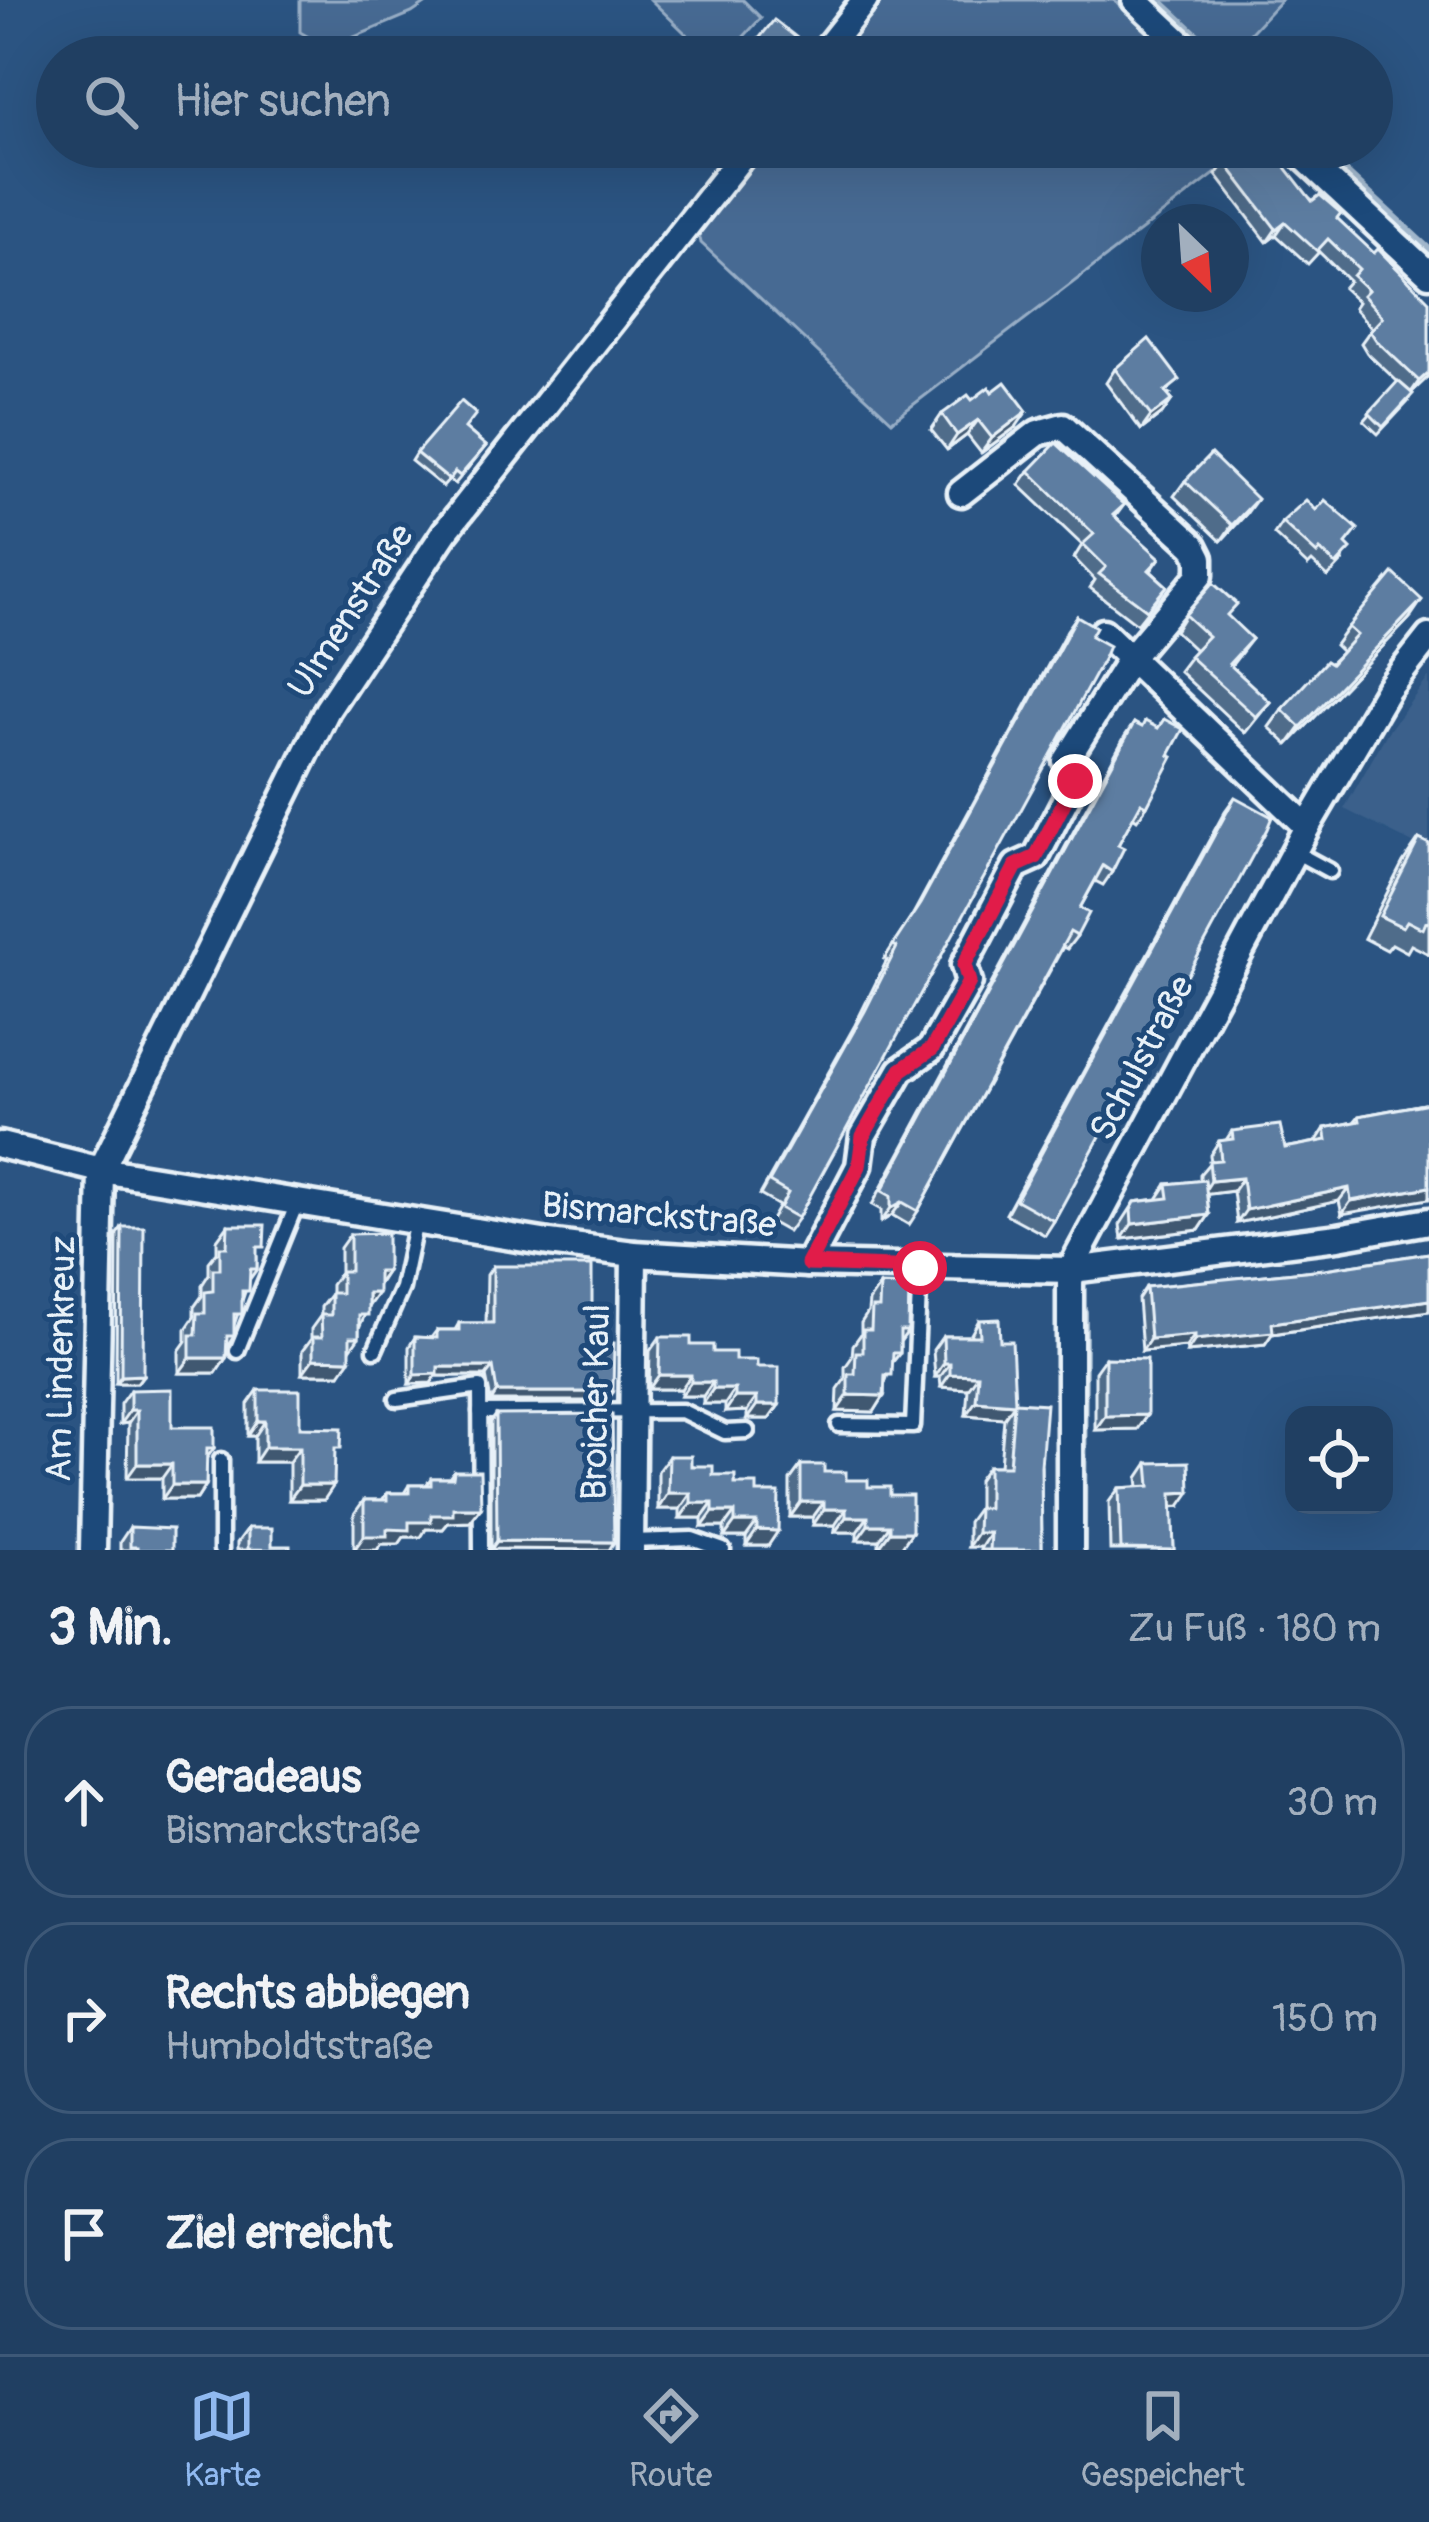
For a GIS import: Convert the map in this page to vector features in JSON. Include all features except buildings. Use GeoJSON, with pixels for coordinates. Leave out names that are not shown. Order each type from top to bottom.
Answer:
{"type":"FeatureCollection","features":[{"type":"Feature","properties":{"kind":"street"},"geometry":{"type":"LineString","coordinates":[[837,36],[866,0]]}},
{"type":"Feature","properties":{"kind":"street"},"geometry":{"type":"LineString","coordinates":[[1142,2],[1175,36]]}},
{"type":"Feature","properties":{"kind":"street","name":"Ulmenstraße"},"geometry":{"type":"LineString","coordinates":[[101,1170],[327,710],[445,532],[732,168]]}},
{"type":"Feature","properties":{"kind":"street"},"geometry":{"type":"LineString","coordinates":[[1315,168],[1429,274]]}},
{"type":"Feature","properties":{"kind":"street"},"geometry":{"type":"LineString","coordinates":[[808,1264],[859,1166],[863,1136],[901,1070],[932,1049],[969,982],[964,965],[1016,866],[1036,857],[1075,781],[1066,761],[1131,657],[1200,575],[1198,552],[1064,426],[1038,434],[961,493]]}},
{"type":"Feature","properties":{"kind":"street"},"geometry":{"type":"LineString","coordinates":[[1103,632],[1307,827]]}},
{"type":"Feature","properties":{"kind":"street","name":"Schulstraße"},"geometry":{"type":"LineString","coordinates":[[1070,1550],[1072,1270],[1307,827],[1377,707],[1427,642]]}},
{"type":"Feature","properties":{"kind":"street","name":"Bismarckstraße"},"geometry":{"type":"LineString","coordinates":[[0,1145],[101,1170],[634,1254],[808,1264],[1072,1270],[1429,1221]]}},
{"type":"Feature","properties":{"kind":"street","name":"Am Lindenkreuz"},"geometry":{"type":"LineString","coordinates":[[93,1550],[101,1170]]}},
{"type":"Feature","properties":{"kind":"street","name":"Broicher Kaul"},"geometry":{"type":"LineString","coordinates":[[631,1545],[634,1254]]}},
{"type":"Feature","properties":{"kind":"lane"},"geometry":{"type":"LineString","coordinates":[[1295,852],[1330,871]]}},
{"type":"Feature","properties":{"kind":"lane"},"geometry":{"type":"LineString","coordinates":[[237,1351],[297,1203]]}},
{"type":"Feature","properties":{"kind":"lane"},"geometry":{"type":"LineString","coordinates":[[375,1350],[402,1288],[416,1221]]}},
{"type":"Feature","properties":{"kind":"lane"},"geometry":{"type":"LineString","coordinates":[[839,1425],[913,1426],[920,1268]]}},
{"type":"Feature","properties":{"kind":"lane"},"geometry":{"type":"LineString","coordinates":[[397,1399],[480,1387],[481,1550]]}},
{"type":"Feature","properties":{"kind":"lane"},"geometry":{"type":"LineString","coordinates":[[480,1412],[682,1411],[724,1432],[747,1431]]}},
{"type":"Feature","properties":{"kind":"lane"},"geometry":{"type":"LineString","coordinates":[[221,1460],[221,1550]]}},
{"type":"Feature","properties":{"kind":"lane"},"geometry":{"type":"LineString","coordinates":[[631,1545],[692,1539],[723,1550]]}},
{"type":"Feature","properties":{"kind":"shaded area"},"geometry":{"type":"Polygon","coordinates":[[[300,0],[431,0],[357,36],[300,32],[300,0]]]}},
{"type":"Feature","properties":{"kind":"shaded area"},"geometry":{"type":"Polygon","coordinates":[[[651,0],[743,0],[761,18],[744,36],[688,36],[651,0]]]}},
{"type":"Feature","properties":{"kind":"shaded area"},"geometry":{"type":"Polygon","coordinates":[[[876,0],[1114,0],[1153,36],[847,36],[876,0]]]}},
{"type":"Feature","properties":{"kind":"shaded area"},"geometry":{"type":"Polygon","coordinates":[[[1154,0],[1281,0],[1248,36],[1201,36],[1154,0]]]}},
{"type":"Feature","properties":{"kind":"shaded area"},"geometry":{"type":"Polygon","coordinates":[[[742,168],[1223,168],[1176,204],[1141,204],[1141,230],[892,421],[701,243],[697,224],[742,168]]]}},
{"type":"Feature","properties":{"kind":"shaded area"},"geometry":{"type":"Polygon","coordinates":[[[1429,677],[1429,851],[1344,809],[1387,733],[1429,677]]]}},
{"type":"Feature","properties":{"kind":"waterway"},"geometry":{"type":"LineString","coordinates":[[1164,5],[1197,36]]}},
{"type":"Feature","properties":{"kind":"waterway"},"geometry":{"type":"LineString","coordinates":[[1341,168],[1429,250]]}},
{"type":"Feature","properties":{"kind":"waterway"},"geometry":{"type":"LineString","coordinates":[[1083,1550],[1084,1312]]}},
{"type":"Feature","properties":{"kind":"route"},"geometry":{"type":"LineString","coordinates":[[920,1268],[808,1264],[859,1166],[863,1136],[901,1070],[932,1049],[969,982],[964,965],[1016,866],[1036,857],[1075,781]]}}]}
